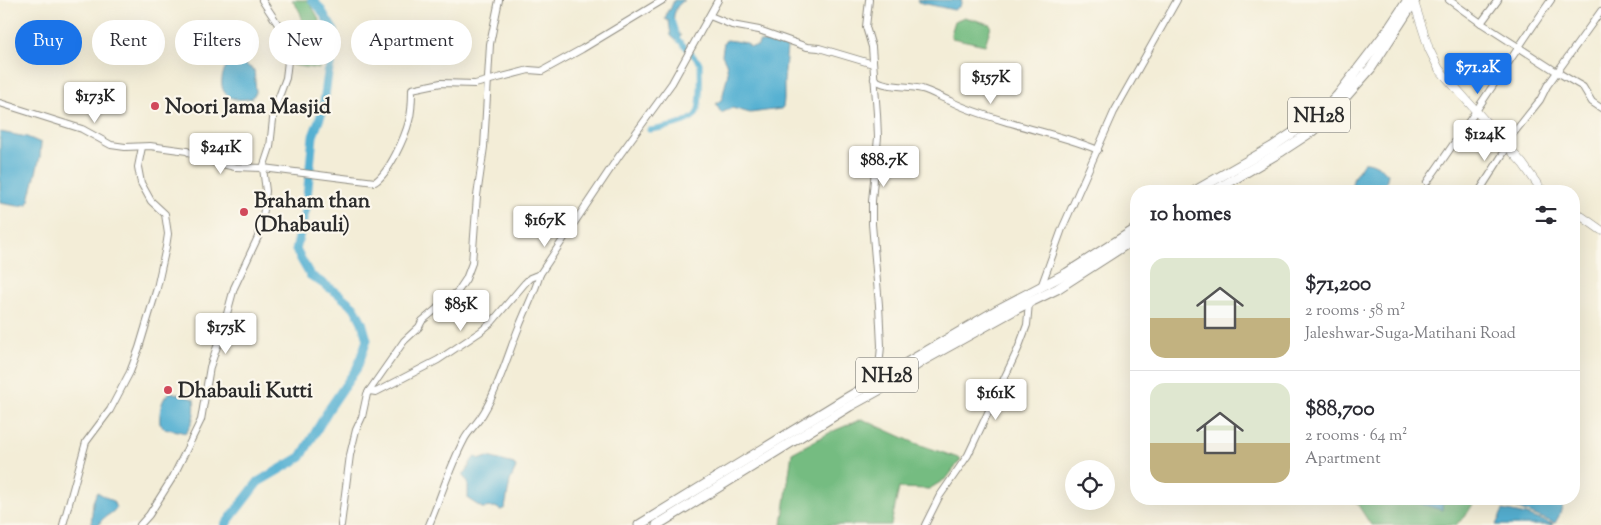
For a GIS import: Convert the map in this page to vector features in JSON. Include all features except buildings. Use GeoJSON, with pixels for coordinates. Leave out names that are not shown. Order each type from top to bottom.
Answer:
{"type":"FeatureCollection","features":[{"type":"Feature","properties":{"kind":"highway","name":"NH28"},"geometry":{"type":"LineString","coordinates":[[1206,185],[1272,147],[1318,116],[1344,88],[1412,1]]}},
{"type":"Feature","properties":{"kind":"highway","name":"NH28"},"geometry":{"type":"LineString","coordinates":[[1224,185],[1282,151],[1311,132],[1326,119],[1371,68],[1412,1]]}},
{"type":"Feature","properties":{"kind":"highway","name":"NH28"},"geometry":{"type":"LineString","coordinates":[[639,525],[848,402],[881,389],[924,360],[1030,303],[1048,286],[1130,233]]}},
{"type":"Feature","properties":{"kind":"highway","name":"NH28"},"geometry":{"type":"LineString","coordinates":[[657,525],[848,402],[881,378],[999,309],[1048,286],[1130,241]]}},
{"type":"Feature","properties":{"kind":"main road"},"geometry":{"type":"LineString","coordinates":[[1412,1],[1429,49],[1439,69],[1507,145],[1538,185]]}},
{"type":"Feature","properties":{"kind":"main road"},"geometry":{"type":"LineString","coordinates":[[1580,215],[1601,230]]}},
{"type":"Feature","properties":{"kind":"street"},"geometry":{"type":"LineString","coordinates":[[140,525],[173,477],[201,420],[210,367],[234,288],[258,236],[263,216],[266,168],[274,110],[286,78],[288,61],[281,28],[262,0]]}},
{"type":"Feature","properties":{"kind":"street"},"geometry":{"type":"LineString","coordinates":[[341,525],[350,455],[369,391],[404,341],[419,327],[422,321],[458,290],[469,271],[473,254],[477,196],[484,147],[490,44],[500,0]]}},
{"type":"Feature","properties":{"kind":"street"},"geometry":{"type":"LineString","coordinates":[[0,103],[82,129],[111,144],[125,147],[187,151],[197,158],[234,167],[266,168],[375,182],[383,176],[409,122],[412,89],[441,83],[475,84],[529,70],[542,71],[663,0]]}},
{"type":"Feature","properties":{"kind":"street"},"geometry":{"type":"LineString","coordinates":[[429,525],[443,492],[448,473],[464,440],[485,411],[534,293],[540,274],[610,170],[672,84],[718,0]]}},
{"type":"Feature","properties":{"kind":"street"},"geometry":{"type":"LineString","coordinates":[[869,0],[866,27],[872,46],[878,137],[872,200],[872,224],[879,305],[881,346],[879,368],[881,378]]}},
{"type":"Feature","properties":{"kind":"street"},"geometry":{"type":"LineString","coordinates":[[1048,286],[1049,263],[1062,228],[1114,112],[1177,0]]}},
{"type":"Feature","properties":{"kind":"street"},"geometry":{"type":"LineString","coordinates":[[1449,0],[1481,23],[1583,87],[1592,102],[1601,108]]}},
{"type":"Feature","properties":{"kind":"street"},"geometry":{"type":"LineString","coordinates":[[1481,23],[1498,0]]}},
{"type":"Feature","properties":{"kind":"street"},"geometry":{"type":"LineString","coordinates":[[1427,182],[1477,111],[1550,0]]}},
{"type":"Feature","properties":{"kind":"street"},"geometry":{"type":"LineString","coordinates":[[1483,185],[1507,145],[1601,11]]}},
{"type":"Feature","properties":{"kind":"street"},"geometry":{"type":"LineString","coordinates":[[710,16],[732,25],[759,30],[807,47],[819,48],[873,64]]}},
{"type":"Feature","properties":{"kind":"street"},"geometry":{"type":"LineString","coordinates":[[874,79],[883,83],[920,88],[984,114],[1098,150]]}},
{"type":"Feature","properties":{"kind":"street"},"geometry":{"type":"LineString","coordinates":[[63,525],[86,442],[110,410],[140,348],[157,288],[166,247],[168,234],[165,214],[151,201],[142,182],[138,167],[142,147]]}},
{"type":"Feature","properties":{"kind":"street"},"geometry":{"type":"LineString","coordinates":[[369,391],[376,392],[438,360],[480,332],[492,322],[530,278],[540,274]]}},
{"type":"Feature","properties":{"kind":"street"},"geometry":{"type":"LineString","coordinates":[[925,525],[938,497],[968,455],[1018,349],[1027,325],[1030,303]]}},
{"type":"Feature","properties":{"kind":"green space"},"geometry":{"type":"Polygon","coordinates":[[[292,0],[307,0],[319,20],[302,20],[292,0]]]}},
{"type":"Feature","properties":{"kind":"green space"},"geometry":{"type":"Polygon","coordinates":[[[964,17],[990,24],[985,45],[952,38],[951,34],[955,21],[964,17]]]}},
{"type":"Feature","properties":{"kind":"green space"},"geometry":{"type":"Polygon","coordinates":[[[291,65],[320,65],[319,69],[291,65]]]}},
{"type":"Feature","properties":{"kind":"green space"},"geometry":{"type":"Polygon","coordinates":[[[862,419],[915,443],[961,459],[947,478],[929,489],[899,488],[891,525],[782,525],[792,453],[831,432],[862,419]]]}},
{"type":"Feature","properties":{"kind":"green space"},"geometry":{"type":"Polygon","coordinates":[[[1358,505],[1472,505],[1465,517],[1455,525],[1371,525],[1358,505]]]}},
{"type":"Feature","properties":{"kind":"water"},"geometry":{"type":"Polygon","coordinates":[[[674,0],[685,0],[677,8],[673,20],[674,28],[681,36],[677,41],[671,36],[669,21],[665,19],[674,0]]]}},
{"type":"Feature","properties":{"kind":"water"},"geometry":{"type":"Polygon","coordinates":[[[917,0],[962,0],[960,6],[954,10],[918,2],[917,0]]]}},
{"type":"Feature","properties":{"kind":"water"},"geometry":{"type":"Polygon","coordinates":[[[727,40],[747,43],[750,47],[758,46],[759,42],[783,42],[787,47],[784,100],[781,109],[750,113],[732,108],[721,113],[716,104],[722,99],[728,73],[722,55],[724,42],[727,40]]]}},
{"type":"Feature","properties":{"kind":"water"},"geometry":{"type":"Polygon","coordinates":[[[246,65],[254,70],[256,92],[252,98],[235,99],[225,93],[222,82],[226,66],[246,65]]]}},
{"type":"Feature","properties":{"kind":"water"},"geometry":{"type":"Polygon","coordinates":[[[0,132],[27,137],[41,143],[40,157],[28,204],[18,206],[0,203],[0,132]]]}},
{"type":"Feature","properties":{"kind":"water"},"geometry":{"type":"Polygon","coordinates":[[[1364,162],[1377,165],[1388,174],[1385,185],[1352,185],[1354,177],[1364,162]]]}},
{"type":"Feature","properties":{"kind":"water"},"geometry":{"type":"Polygon","coordinates":[[[171,392],[194,399],[193,417],[186,433],[164,428],[160,424],[160,411],[163,401],[171,392]]]}},
{"type":"Feature","properties":{"kind":"water"},"geometry":{"type":"Polygon","coordinates":[[[475,457],[481,459],[488,457],[514,464],[516,468],[510,481],[505,508],[501,510],[495,507],[482,508],[468,499],[468,482],[462,475],[475,457]]]}},
{"type":"Feature","properties":{"kind":"water"},"geometry":{"type":"Polygon","coordinates":[[[97,492],[113,501],[116,508],[99,525],[91,525],[93,502],[97,492]]]}},
{"type":"Feature","properties":{"kind":"water"},"geometry":{"type":"Polygon","coordinates":[[[1424,505],[1442,505],[1442,510],[1424,505]]]}},
{"type":"Feature","properties":{"kind":"water"},"geometry":{"type":"Polygon","coordinates":[[[1514,505],[1563,505],[1555,523],[1513,507],[1514,505]]]}},
{"type":"Feature","properties":{"kind":"water"},"geometry":{"type":"Polygon","coordinates":[[[1503,510],[1526,515],[1553,524],[1496,525],[1503,510]]]}},
{"type":"Feature","properties":{"kind":"waterway"},"geometry":{"type":"LineString","coordinates":[[225,525],[258,482],[301,457],[329,409],[357,368],[367,340],[362,322],[354,307],[336,292],[310,275],[296,250],[306,208],[313,136],[323,110],[328,73],[335,49],[334,31],[320,8],[312,0]]}},
{"type":"Feature","properties":{"kind":"waterway"},"geometry":{"type":"LineString","coordinates":[[649,130],[688,120],[698,110],[700,63],[678,39],[672,20]]}},
{"type":"Feature","properties":{"kind":"place","name":"Noori Jama Masjid"},"geometry":{"type":"Point","coordinates":[155,106]}},
{"type":"Feature","properties":{"kind":"place","name":"Braham than (Dhabauli)"},"geometry":{"type":"Point","coordinates":[244,212]}},
{"type":"Feature","properties":{"kind":"place","name":"Dhabauli Kutti"},"geometry":{"type":"Point","coordinates":[168,390]}}]}
